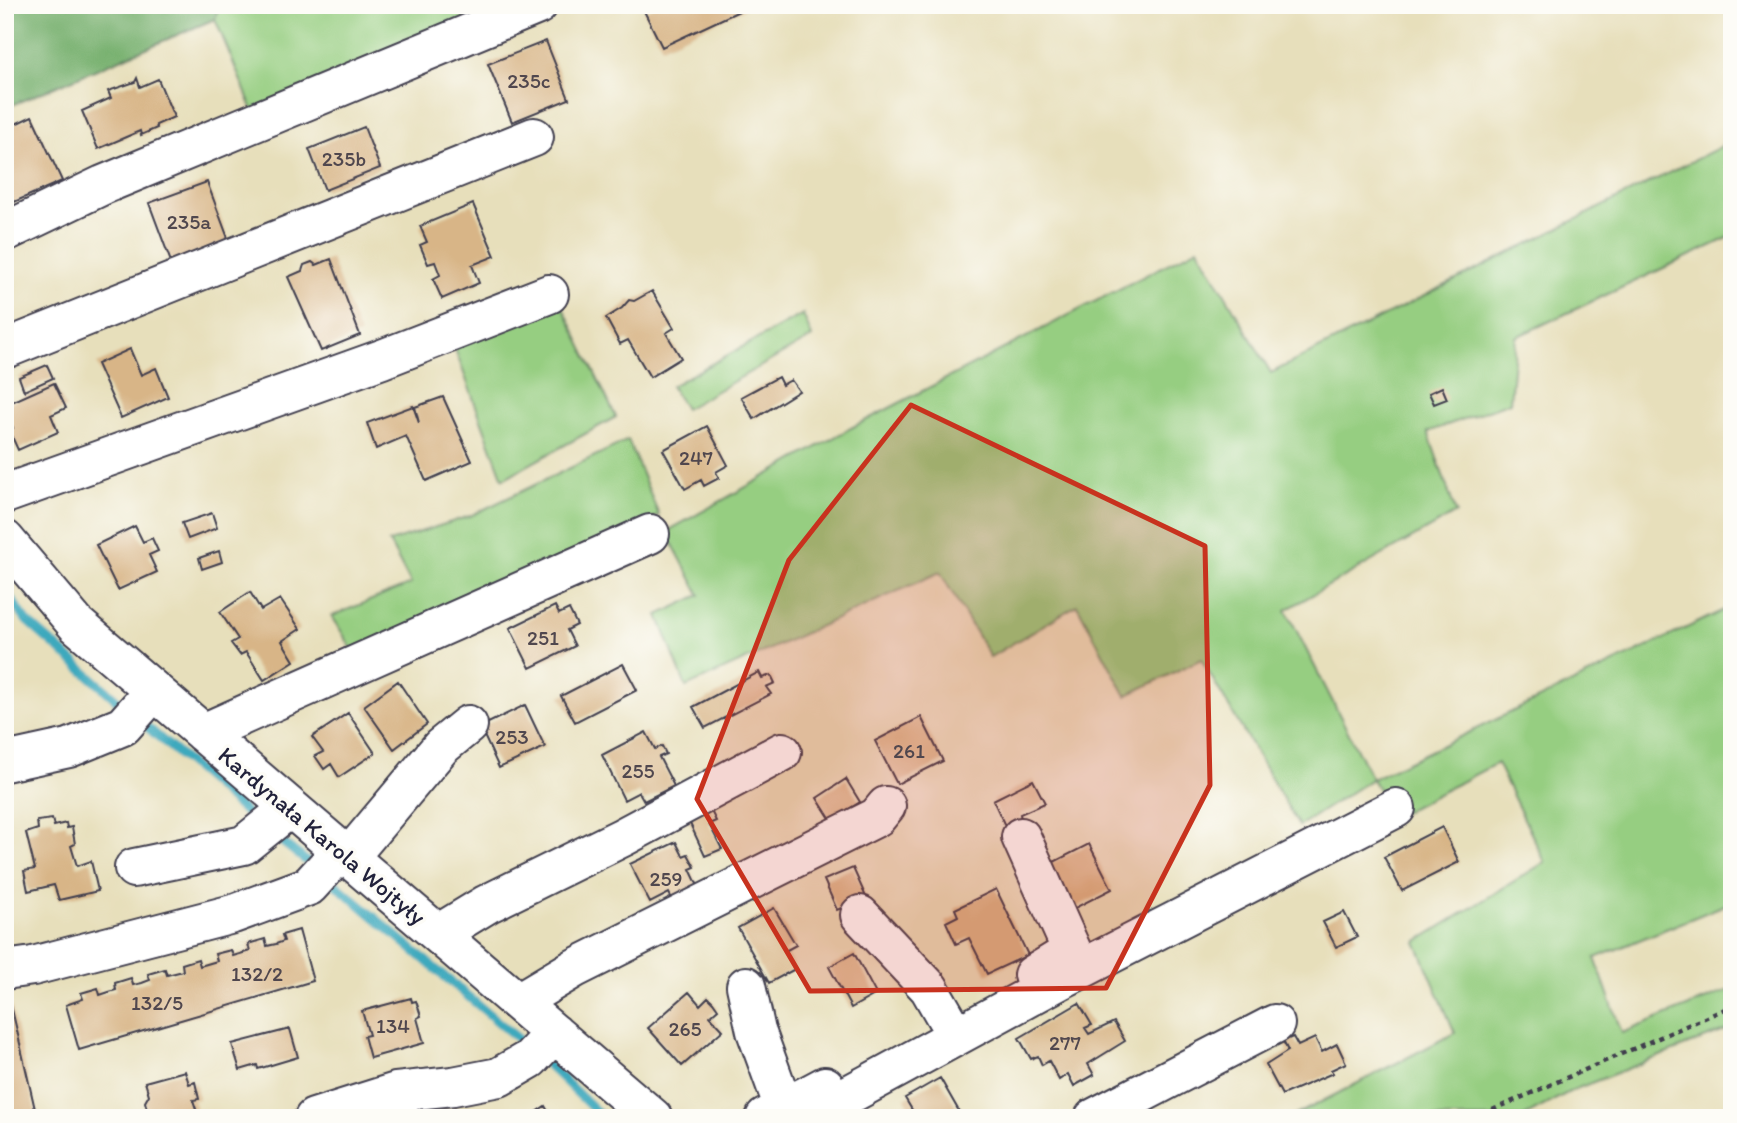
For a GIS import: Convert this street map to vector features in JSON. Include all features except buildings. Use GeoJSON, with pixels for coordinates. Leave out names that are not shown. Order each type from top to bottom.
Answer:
{"type":"FeatureCollection","features":[{"type":"Feature","properties":{"kind":"street"},"geometry":{"type":"LineString","coordinates":[[5,232],[103,185],[538,5]]}},
{"type":"Feature","properties":{"kind":"street"},"geometry":{"type":"LineString","coordinates":[[5,349],[534,137]]}},
{"type":"Feature","properties":{"kind":"street"},"geometry":{"type":"LineString","coordinates":[[5,494],[382,359],[549,294]]}},
{"type":"Feature","properties":{"kind":"street"},"geometry":{"type":"LineString","coordinates":[[212,741],[650,534]]}},
{"type":"Feature","properties":{"kind":"street","name":"Kardynała Karola Wojtyły"},"geometry":{"type":"LineString","coordinates":[[5,540],[76,624],[518,1002],[542,1046],[653,1118]]}},
{"type":"Feature","properties":{"kind":"street"},"geometry":{"type":"LineString","coordinates":[[212,741],[400,669]]}},
{"type":"Feature","properties":{"kind":"street"},"geometry":{"type":"LineString","coordinates":[[5,762],[69,748],[123,726],[153,691]]}},
{"type":"Feature","properties":{"kind":"street"},"geometry":{"type":"LineString","coordinates":[[5,970],[233,914],[310,886],[344,854],[441,747],[468,725]]}},
{"type":"Feature","properties":{"kind":"street"},"geometry":{"type":"LineString","coordinates":[[438,934],[487,904],[623,837],[782,752]]}},
{"type":"Feature","properties":{"kind":"street"},"geometry":{"type":"LineString","coordinates":[[518,1002],[576,968],[877,817],[886,806]]}},
{"type":"Feature","properties":{"kind":"street"},"geometry":{"type":"LineString","coordinates":[[134,868],[244,845],[290,808]]}},
{"type":"Feature","properties":{"kind":"street"},"geometry":{"type":"LineString","coordinates":[[785,1114],[1060,980],[1396,808]]}},
{"type":"Feature","properties":{"kind":"street"},"geometry":{"type":"LineString","coordinates":[[785,1114],[1072,951],[1021,837]]}},
{"type":"Feature","properties":{"kind":"street"},"geometry":{"type":"LineString","coordinates":[[860,915],[929,988],[948,1021]]}},
{"type":"Feature","properties":{"kind":"street"},"geometry":{"type":"LineString","coordinates":[[746,986],[756,1031],[785,1114]]}},
{"type":"Feature","properties":{"kind":"street"},"geometry":{"type":"LineString","coordinates":[[1094,1118],[1275,1024]]}},
{"type":"Feature","properties":{"kind":"street"},"geometry":{"type":"LineString","coordinates":[[314,1118],[396,1091],[453,1086],[499,1077],[542,1046]]}},
{"type":"Feature","properties":{"kind":"path"},"geometry":{"type":"LineString","coordinates":[[1474,1118],[1732,1006]]}},
{"type":"Feature","properties":{"kind":"highlighted area"},"geometry":{"type":"Polygon","coordinates":[[[911,405],[1205,546],[1210,785],[1106,988],[810,991],[697,799],[789,560],[911,405]]]}},
{"type":"Feature","properties":{"kind":"green space"},"geometry":{"type":"Polygon","coordinates":[[[5,5],[219,5],[215,19],[5,108],[5,5]]]}},
{"type":"Feature","properties":{"kind":"green space"},"geometry":{"type":"Polygon","coordinates":[[[219,5],[517,5],[255,115],[215,19],[219,5]]]}},
{"type":"Feature","properties":{"kind":"green space"},"geometry":{"type":"Polygon","coordinates":[[[1732,141],[1732,236],[1516,337],[1510,402],[1428,432],[1456,513],[1286,610],[1372,779],[1299,826],[1201,659],[1126,696],[1077,605],[990,657],[940,572],[686,687],[658,615],[700,595],[666,532],[851,428],[1198,248],[1271,373],[1732,141]]]}},
{"type":"Feature","properties":{"kind":"green space"},"geometry":{"type":"Polygon","coordinates":[[[556,293],[616,417],[503,479],[452,341],[556,293]]]}},
{"type":"Feature","properties":{"kind":"green space"},"geometry":{"type":"Polygon","coordinates":[[[803,314],[812,337],[685,409],[671,386],[803,314]]]}},
{"type":"Feature","properties":{"kind":"green space"},"geometry":{"type":"Polygon","coordinates":[[[628,440],[659,515],[493,593],[353,651],[332,616],[411,584],[389,542],[470,516],[628,440]]]}},
{"type":"Feature","properties":{"kind":"green space"},"geometry":{"type":"Polygon","coordinates":[[[1732,606],[1732,902],[1595,958],[1622,1033],[1732,989],[1732,1028],[1573,1090],[1521,1118],[1290,1118],[1455,1033],[1416,942],[1545,862],[1497,763],[1394,817],[1372,779],[1732,606]]]}},
{"type":"Feature","properties":{"kind":"waterway"},"geometry":{"type":"LineString","coordinates":[[5,591],[27,621],[118,701]]}},
{"type":"Feature","properties":{"kind":"waterway"},"geometry":{"type":"LineString","coordinates":[[146,726],[251,817]]}},
{"type":"Feature","properties":{"kind":"waterway"},"geometry":{"type":"LineString","coordinates":[[277,838],[310,864]]}},
{"type":"Feature","properties":{"kind":"waterway"},"geometry":{"type":"LineString","coordinates":[[335,884],[529,1048]]}},
{"type":"Feature","properties":{"kind":"waterway"},"geometry":{"type":"LineString","coordinates":[[542,1059],[603,1118]]}}]}
